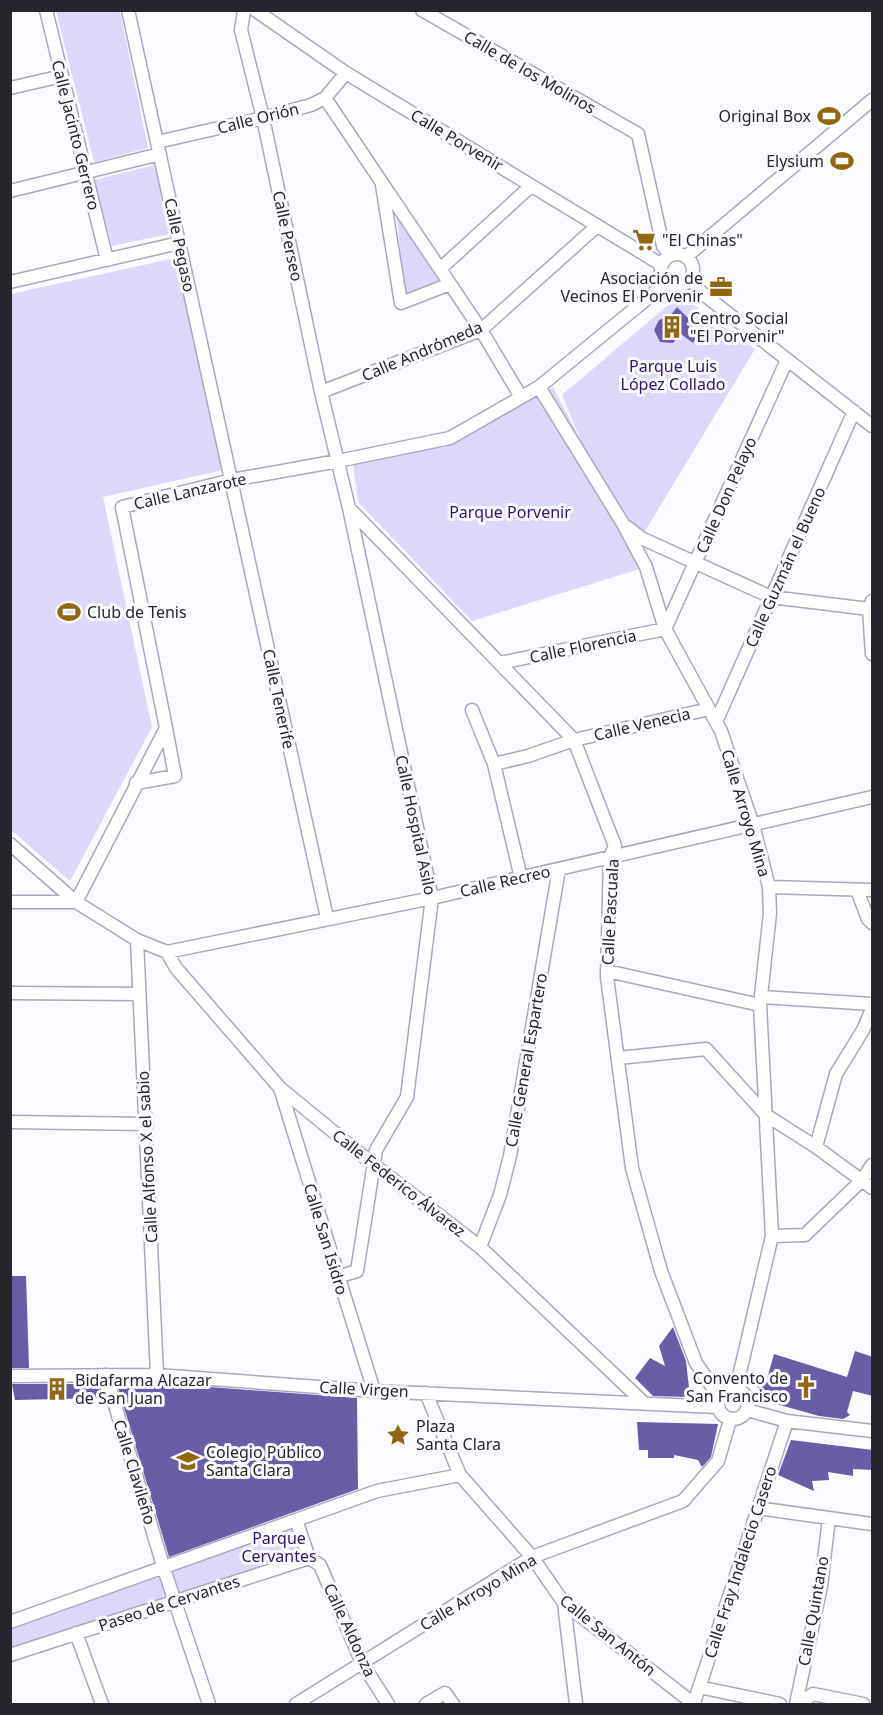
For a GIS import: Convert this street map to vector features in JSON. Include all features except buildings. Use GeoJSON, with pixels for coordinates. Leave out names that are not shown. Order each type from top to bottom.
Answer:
{"type":"FeatureCollection","features":[{"type":"Feature","properties":{"kind":"street","name":"Calle Jacinto Gerrero"},"geometry":{"type":"LineString","coordinates":[[46,10],[106,260]]}},
{"type":"Feature","properties":{"kind":"street","name":"Calle Pegaso"},"geometry":{"type":"LineString","coordinates":[[128,10],[232,480]]}},
{"type":"Feature","properties":{"kind":"street","name":"Calle Perseo"},"geometry":{"type":"LineString","coordinates":[[244,10],[241,30],[263,118],[321,392],[338,461]]}},
{"type":"Feature","properties":{"kind":"street","name":"Calle Porvenir"},"geometry":{"type":"LineString","coordinates":[[255,10],[346,73],[531,186],[597,226],[666,260]]}},
{"type":"Feature","properties":{"kind":"street","name":"Calle de los Molinos"},"geometry":{"type":"LineString","coordinates":[[423,10],[638,134],[666,260]]}},
{"type":"Feature","properties":{"kind":"street","name":"Calle Orión"},"geometry":{"type":"LineString","coordinates":[[10,191],[85,173],[159,148],[311,105],[325,98],[346,73]]}},
{"type":"Feature","properties":{"kind":"street"},"geometry":{"type":"LineString","coordinates":[[10,88],[62,76]]}},
{"type":"Feature","properties":{"kind":"street"},"geometry":{"type":"LineString","coordinates":[[325,98],[481,330],[521,396]]}},
{"type":"Feature","properties":{"kind":"street"},"geometry":{"type":"LineString","coordinates":[[687,256],[873,100]]}},
{"type":"Feature","properties":{"kind":"street"},"geometry":{"type":"LineString","coordinates":[[381,181],[401,303],[450,284]]}},
{"type":"Feature","properties":{"kind":"street"},"geometry":{"type":"LineString","coordinates":[[440,269],[531,186]]}},
{"type":"Feature","properties":{"kind":"street","name":"Calle Andrómeda"},"geometry":{"type":"LineString","coordinates":[[321,392],[481,330],[597,226]]}},
{"type":"Feature","properties":{"kind":"street"},"geometry":{"type":"LineString","coordinates":[[10,282],[179,243]]}},
{"type":"Feature","properties":{"kind":"street"},"geometry":{"type":"LineString","coordinates":[[676,253],[687,256],[694,267],[691,280],[682,286],[666,282],[663,278],[666,260],[676,253]]}},
{"type":"Feature","properties":{"kind":"street"},"geometry":{"type":"LineString","coordinates":[[691,280],[702,293],[873,426]]}},
{"type":"Feature","properties":{"kind":"street","name":"Calle Lanzarote"},"geometry":{"type":"LineString","coordinates":[[136,783],[175,776],[122,507],[232,480],[450,438],[539,387],[666,282]]}},
{"type":"Feature","properties":{"kind":"street","name":"Calle Don Pelayo"},"geometry":{"type":"LineString","coordinates":[[665,629],[787,360]]}},
{"type":"Feature","properties":{"kind":"street","name":"Calle Arroyo Mina"},"geometry":{"type":"LineString","coordinates":[[539,387],[622,522],[646,567],[665,629],[721,731],[753,825],[769,887],[770,913],[761,1001],[772,1236],[736,1389]]}},
{"type":"Feature","properties":{"kind":"street","name":"Calle Guzmán el Bueno"},"geometry":{"type":"LineString","coordinates":[[716,722],[854,411]]}},
{"type":"Feature","properties":{"kind":"street","name":"Calle Hospital Asilo"},"geometry":{"type":"LineString","coordinates":[[338,461],[432,898],[407,1097],[376,1150],[357,1271],[338,1277]]}},
{"type":"Feature","properties":{"kind":"street","name":"Calle Tenerife"},"geometry":{"type":"LineString","coordinates":[[232,480],[327,918]]}},
{"type":"Feature","properties":{"kind":"street","name":"Calle Pascuala"},"geometry":{"type":"LineString","coordinates":[[349,508],[574,740],[615,846],[610,858],[607,971],[632,1168],[661,1271],[696,1363],[718,1402]]}},
{"type":"Feature","properties":{"kind":"street"},"geometry":{"type":"LineString","coordinates":[[622,522],[641,538],[771,597],[871,605],[873,654]]}},
{"type":"Feature","properties":{"kind":"street","name":"Calle Florencia"},"geometry":{"type":"LineString","coordinates":[[500,663],[665,629]]}},
{"type":"Feature","properties":{"kind":"street","name":"Calle Venecia"},"geometry":{"type":"LineString","coordinates":[[494,764],[528,756],[574,740],[709,709]]}},
{"type":"Feature","properties":{"kind":"street"},"geometry":{"type":"LineString","coordinates":[[472,710],[494,764],[521,878]]}},
{"type":"Feature","properties":{"kind":"street"},"geometry":{"type":"LineString","coordinates":[[76,902],[166,728]]}},
{"type":"Feature","properties":{"kind":"street","name":"Calle Recreo"},"geometry":{"type":"LineString","coordinates":[[167,952],[432,898],[873,797]]}},
{"type":"Feature","properties":{"kind":"street"},"geometry":{"type":"LineString","coordinates":[[10,844],[76,902],[137,940],[167,952]]}},
{"type":"Feature","properties":{"kind":"street","name":"Calle General Espartero"},"geometry":{"type":"LineString","coordinates":[[480,1247],[500,1195],[510,1156],[560,869]]}},
{"type":"Feature","properties":{"kind":"street"},"geometry":{"type":"LineString","coordinates":[[769,887],[873,890]]}},
{"type":"Feature","properties":{"kind":"street"},"geometry":{"type":"LineString","coordinates":[[857,890],[868,919],[873,923]]}},
{"type":"Feature","properties":{"kind":"street"},"geometry":{"type":"LineString","coordinates":[[10,902],[76,902]]}},
{"type":"Feature","properties":{"kind":"street","name":"Calle Alfonso X el sabio"},"geometry":{"type":"LineString","coordinates":[[137,940],[157,1375]]}},
{"type":"Feature","properties":{"kind":"street","name":"Calle Federico Álvarez"},"geometry":{"type":"LineString","coordinates":[[167,952],[176,968],[280,1088],[480,1247],[644,1403]]}},
{"type":"Feature","properties":{"kind":"street"},"geometry":{"type":"LineString","coordinates":[[607,971],[761,1001],[873,1006],[863,1030],[836,1074],[816,1147]]}},
{"type":"Feature","properties":{"kind":"street"},"geometry":{"type":"LineString","coordinates":[[10,993],[139,994]]}},
{"type":"Feature","properties":{"kind":"street"},"geometry":{"type":"LineString","coordinates":[[618,1058],[706,1049],[766,1115],[873,1188]]}},
{"type":"Feature","properties":{"kind":"street","name":"Calle San Isidro"},"geometry":{"type":"LineString","coordinates":[[280,1088],[374,1391]]}},
{"type":"Feature","properties":{"kind":"street"},"geometry":{"type":"LineString","coordinates":[[10,1122],[147,1124]]}},
{"type":"Feature","properties":{"kind":"street"},"geometry":{"type":"LineString","coordinates":[[772,1236],[805,1235],[862,1180],[873,1165]]}},
{"type":"Feature","properties":{"kind":"street","name":"Calle Clavileño"},"geometry":{"type":"LineString","coordinates":[[106,1375],[164,1569],[209,1704]]}},
{"type":"Feature","properties":{"kind":"street","name":"Calle Virgen"},"geometry":{"type":"LineString","coordinates":[[10,1376],[157,1375],[374,1391],[644,1403],[718,1402]]}},
{"type":"Feature","properties":{"kind":"street"},"geometry":{"type":"LineString","coordinates":[[736,1389],[745,1395],[747,1410],[741,1418],[730,1420],[722,1415],[718,1402],[726,1390],[736,1389]]}},
{"type":"Feature","properties":{"kind":"street"},"geometry":{"type":"LineString","coordinates":[[309,1558],[296,1520],[377,1491],[460,1475],[426,1393]]}},
{"type":"Feature","properties":{"kind":"street"},"geometry":{"type":"LineString","coordinates":[[747,1410],[787,1421],[873,1431]]}},
{"type":"Feature","properties":{"kind":"street","name":"Calle Arroyo Mina"},"geometry":{"type":"LineString","coordinates":[[296,1704],[532,1557],[683,1501],[718,1461],[730,1420]]}},
{"type":"Feature","properties":{"kind":"street","name":"Calle Fray Indalecio Casero"},"geometry":{"type":"LineString","coordinates":[[694,1704],[787,1421]]}},
{"type":"Feature","properties":{"kind":"street","name":"Calle San Antón"},"geometry":{"type":"LineString","coordinates":[[460,1475],[532,1557],[564,1603],[694,1704]]}},
{"type":"Feature","properties":{"kind":"street"},"geometry":{"type":"LineString","coordinates":[[757,1508],[873,1524]]}},
{"type":"Feature","properties":{"kind":"street","name":"Calle Quintano"},"geometry":{"type":"LineString","coordinates":[[797,1704],[820,1586],[828,1518]]}},
{"type":"Feature","properties":{"kind":"street","name":"Paseo de Cervantes"},"geometry":{"type":"LineString","coordinates":[[10,1622],[164,1569],[296,1520]]}},
{"type":"Feature","properties":{"kind":"street","name":"Paseo de Cervantes"},"geometry":{"type":"LineString","coordinates":[[10,1655],[309,1558]]}},
{"type":"Feature","properties":{"kind":"street","name":"Calle Aldonza"},"geometry":{"type":"LineString","coordinates":[[309,1558],[320,1565],[363,1663],[388,1704]]}},
{"type":"Feature","properties":{"kind":"street"},"geometry":{"type":"LineString","coordinates":[[564,1603],[576,1704]]}},
{"type":"Feature","properties":{"kind":"street"},"geometry":{"type":"LineString","coordinates":[[76,1633],[102,1704]]}},
{"type":"Feature","properties":{"kind":"street"},"geometry":{"type":"LineString","coordinates":[[699,1688],[780,1704]]}},
{"type":"Feature","properties":{"kind":"street"},"geometry":{"type":"LineString","coordinates":[[426,1704],[445,1693],[453,1704]]}},
{"type":"Feature","properties":{"kind":"street"},"geometry":{"type":"LineString","coordinates":[[797,1704],[813,1694],[863,1704]]}},
{"type":"Feature","properties":{"kind":"green space"},"geometry":{"type":"Polygon","coordinates":[[[56,11],[120,11],[148,148],[94,162],[56,11]]]}},
{"type":"Feature","properties":{"kind":"green space"},"geometry":{"type":"Polygon","coordinates":[[[155,165],[169,234],[112,246],[94,180],[155,165]]]}},
{"type":"Feature","properties":{"kind":"green space"},"geometry":{"type":"Polygon","coordinates":[[[397,218],[439,281],[404,294],[397,218]]]}},
{"type":"Feature","properties":{"kind":"green space","name":"Club de Tenis"},"geometry":{"type":"Polygon","coordinates":[[[175,258],[223,470],[103,497],[152,727],[70,881],[11,830],[11,294],[175,258]]]}},
{"type":"Feature","properties":{"kind":"green space","name":"Parque Porvenir"},"geometry":{"type":"Polygon","coordinates":[[[680,295],[755,349],[645,531],[623,522],[646,567],[472,621],[358,502],[353,465],[450,438],[553,387],[582,443],[562,395],[680,295]]]}},
{"type":"Feature","properties":{"kind":"green space","name":"Parque Cervantes"},"geometry":{"type":"Polygon","coordinates":[[[296,1520],[309,1558],[11,1655],[10,1622],[296,1520]]]}},
{"type":"Feature","properties":{"kind":"place","name":"Original Box"},"geometry":{"type":"Point","coordinates":[829,116]}},
{"type":"Feature","properties":{"kind":"place","name":"Elysium"},"geometry":{"type":"Point","coordinates":[842,161]}},
{"type":"Feature","properties":{"kind":"place","name":"\"El Chinas\""},"geometry":{"type":"Point","coordinates":[644,240]}},
{"type":"Feature","properties":{"kind":"place","name":"Asociación de Vecinos El Porvenir"},"geometry":{"type":"Point","coordinates":[721,287]}},
{"type":"Feature","properties":{"kind":"place","name":"Centro Social \"El Porvenir\""},"geometry":{"type":"Point","coordinates":[672,327]}},
{"type":"Feature","properties":{"kind":"place","name":"Club de Tenis"},"geometry":{"type":"Point","coordinates":[69,612]}},
{"type":"Feature","properties":{"kind":"place","name":"Convento de San Francisco"},"geometry":{"type":"Point","coordinates":[806,1387]}},
{"type":"Feature","properties":{"kind":"place","name":"Bidafarma Alcazar de San Juan"},"geometry":{"type":"Point","coordinates":[57,1389]}},
{"type":"Feature","properties":{"kind":"place","name":"Plaza Santa Clara"},"geometry":{"type":"Point","coordinates":[398,1435]}},
{"type":"Feature","properties":{"kind":"place","name":"Colegio Público Santa Clara"},"geometry":{"type":"Point","coordinates":[188,1461]}},
{"type":"Feature","properties":{"kind":"park label","name":"Parque Luis López Collado"},"geometry":{"type":"Point","coordinates":[673,375]}}]}
